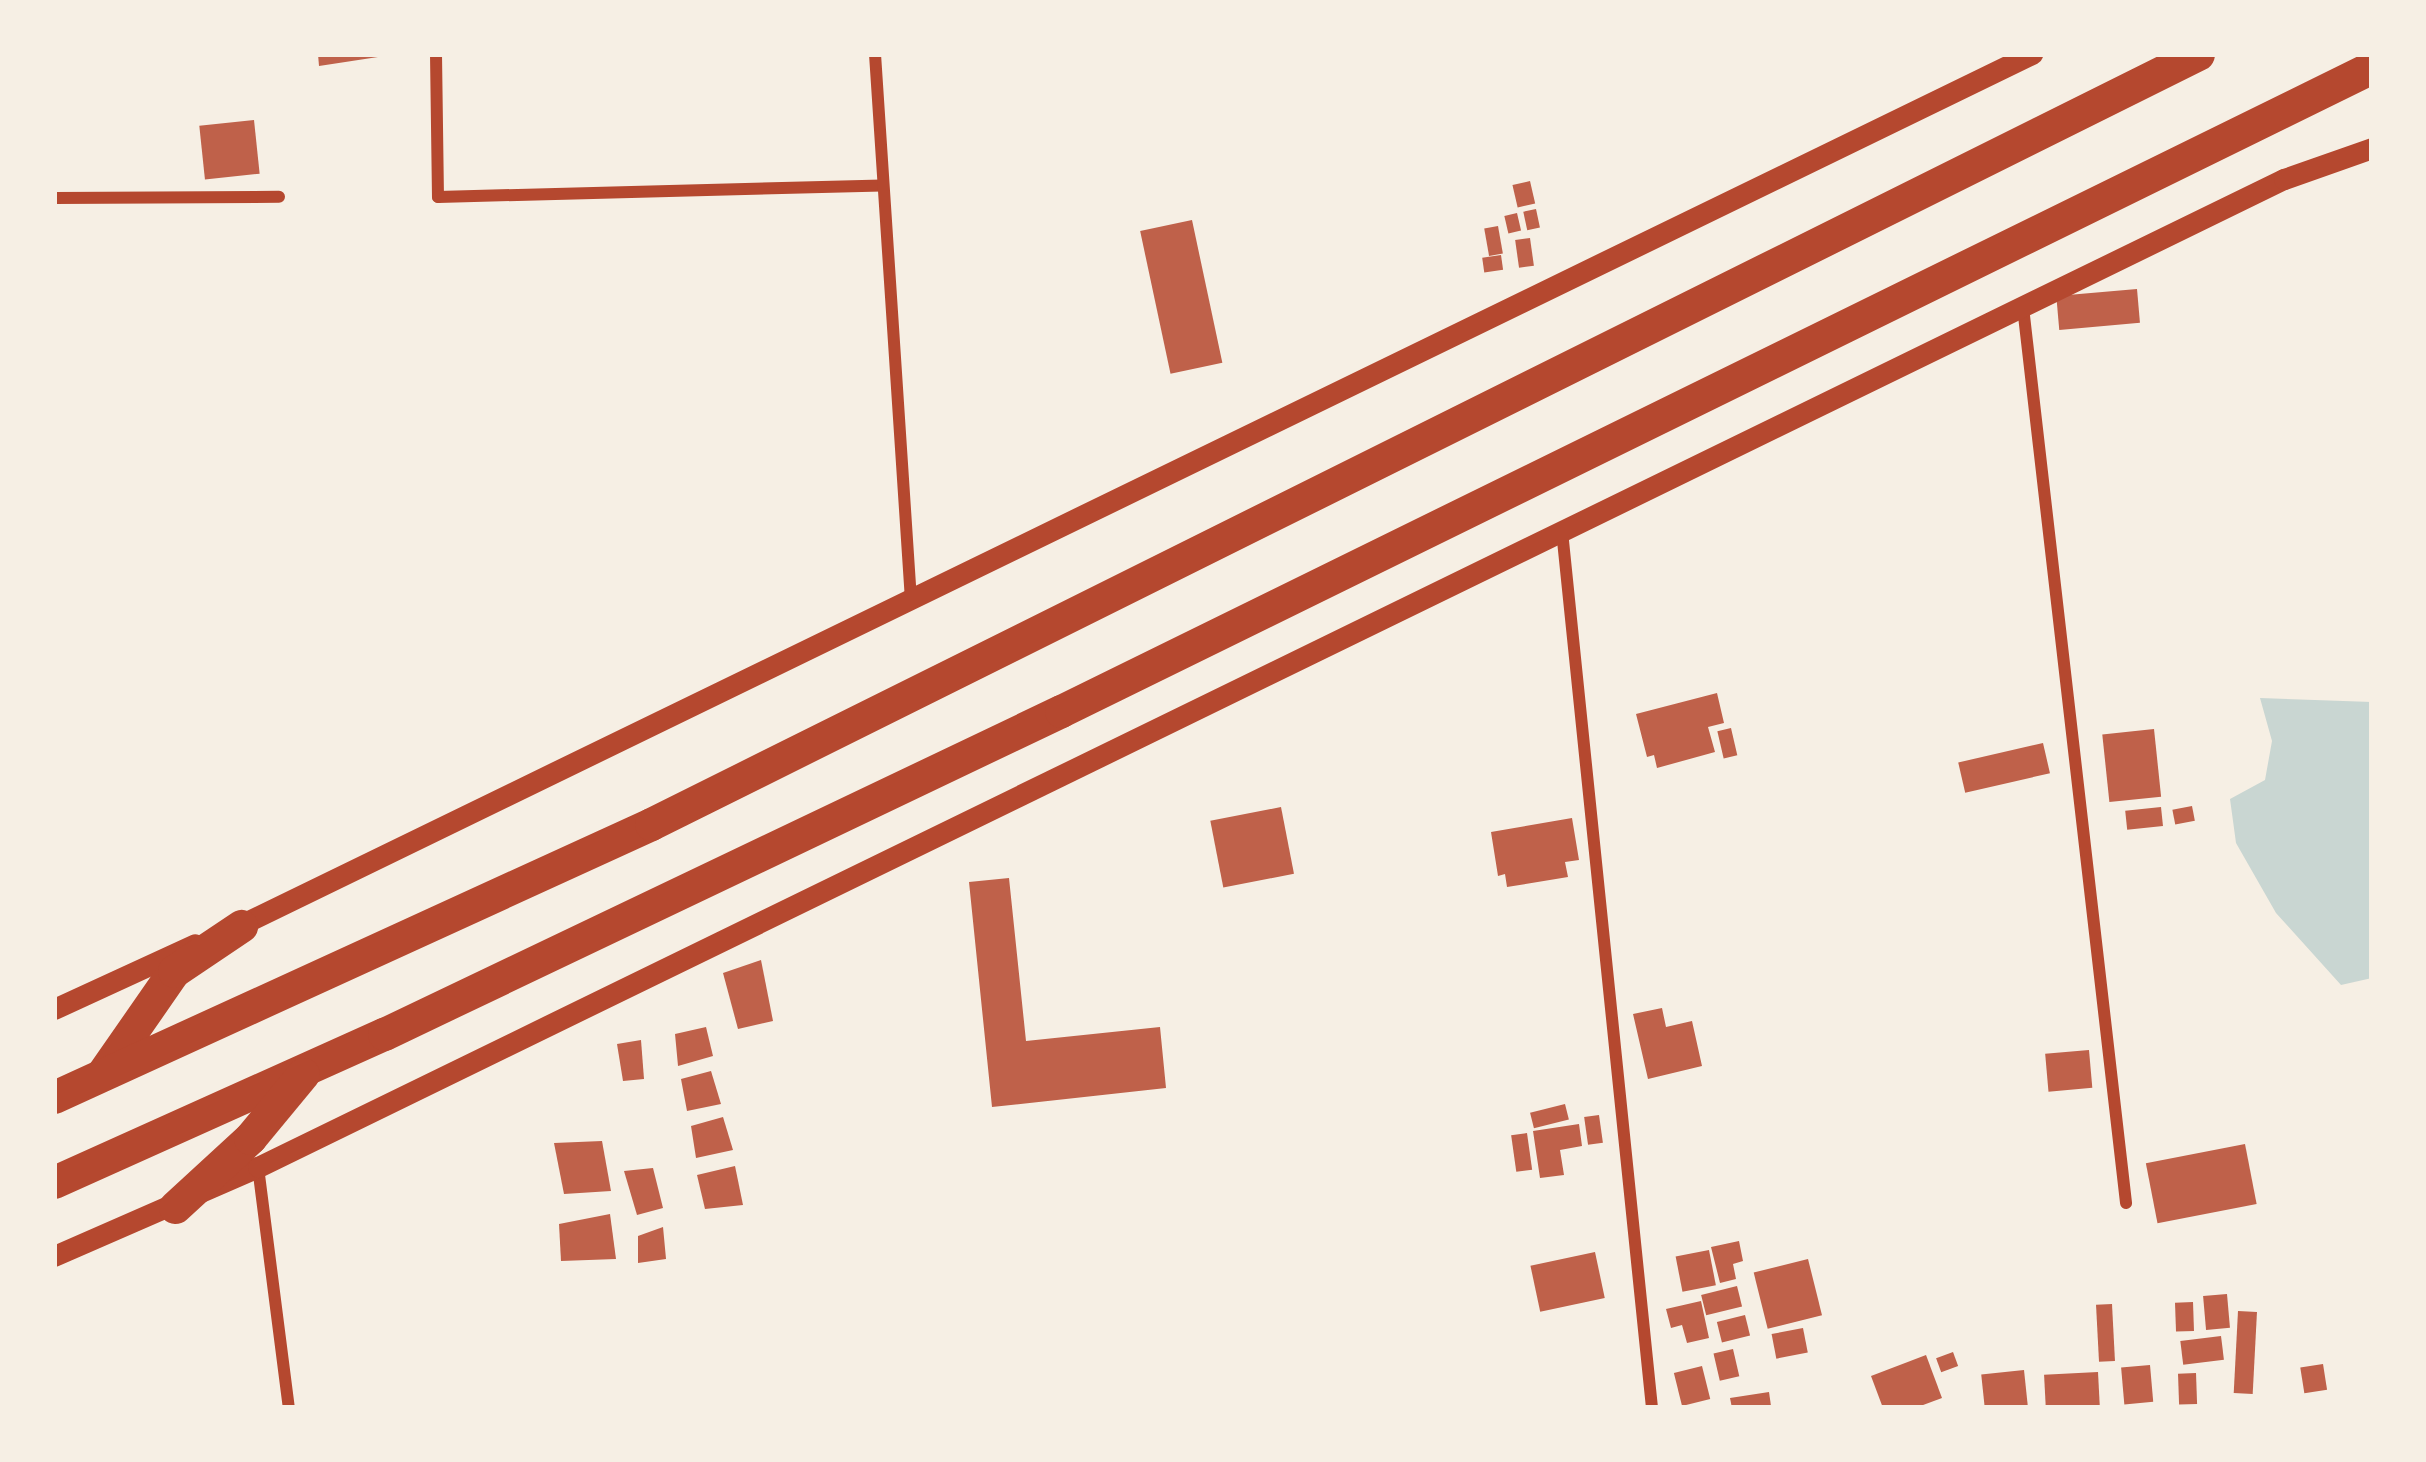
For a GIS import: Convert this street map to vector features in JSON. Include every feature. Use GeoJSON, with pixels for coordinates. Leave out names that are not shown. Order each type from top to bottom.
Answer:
{"type":"FeatureCollection","features":[{"type":"Feature","properties":{"kind":"highway"},"geometry":{"type":"LineString","coordinates":[[54,1097],[651,824],[2198,54]]}},
{"type":"Feature","properties":{"kind":"highway"},"geometry":{"type":"LineString","coordinates":[[54,1182],[308,1068],[1040,721],[2372,67]]}},
{"type":"Feature","properties":{"kind":"highway"},"geometry":{"type":"LineString","coordinates":[[102,1075],[174,971],[241,926]]}},
{"type":"Feature","properties":{"kind":"highway"},"geometry":{"type":"LineString","coordinates":[[176,1207],[250,1138],[308,1068]]}},
{"type":"Feature","properties":{"kind":"street"},"geometry":{"type":"LineString","coordinates":[[436,54],[438,197],[882,185]]}},
{"type":"Feature","properties":{"kind":"street"},"geometry":{"type":"LineString","coordinates":[[875,54],[910,601]]}},
{"type":"Feature","properties":{"kind":"street"},"geometry":{"type":"LineString","coordinates":[[54,1009],[241,926],[2032,54]]}},
{"type":"Feature","properties":{"kind":"street"},"geometry":{"type":"LineString","coordinates":[[54,1256],[176,1207],[2284,179],[2372,148]]}},
{"type":"Feature","properties":{"kind":"street"},"geometry":{"type":"LineString","coordinates":[[54,198],[279,196]]}},
{"type":"Feature","properties":{"kind":"street"},"geometry":{"type":"LineString","coordinates":[[2023,307],[2126,1203]]}},
{"type":"Feature","properties":{"kind":"street"},"geometry":{"type":"LineString","coordinates":[[1562,531],[1652,1408]]}},
{"type":"Feature","properties":{"kind":"street"},"geometry":{"type":"LineString","coordinates":[[258,1166],[290,1408]]}},
{"type":"Feature","properties":{"kind":"shaded area"},"geometry":{"type":"Polygon","coordinates":[[[2260,698],[2372,702],[2372,978],[2341,985],[2276,913],[2236,843],[2230,799],[2265,780],[2272,741],[2260,698]]]}},
{"type":"Feature","properties":{"kind":"building"},"geometry":{"type":"Polygon","coordinates":[[[318,54],[378,54],[378,57],[319,66],[318,54]]]}},
{"type":"Feature","properties":{"kind":"building"},"geometry":{"type":"Polygon","coordinates":[[[254,120],[260,174],[205,179],[199,126],[254,120]]]}},
{"type":"Feature","properties":{"kind":"building"},"geometry":{"type":"Polygon","coordinates":[[[1530,181],[1535,203],[1518,207],[1512,185],[1530,181]]]}},
{"type":"Feature","properties":{"kind":"building"},"geometry":{"type":"Polygon","coordinates":[[[1536,209],[1540,228],[1527,230],[1523,212],[1536,209]]]}},
{"type":"Feature","properties":{"kind":"building"},"geometry":{"type":"Polygon","coordinates":[[[1517,213],[1521,231],[1508,233],[1504,216],[1517,213]]]}},
{"type":"Feature","properties":{"kind":"building"},"geometry":{"type":"Polygon","coordinates":[[[1192,220],[1222,363],[1171,374],[1140,231],[1192,220]]]}},
{"type":"Feature","properties":{"kind":"building"},"geometry":{"type":"Polygon","coordinates":[[[1498,226],[1503,254],[1489,256],[1484,228],[1498,226]]]}},
{"type":"Feature","properties":{"kind":"building"},"geometry":{"type":"Polygon","coordinates":[[[1530,238],[1534,266],[1519,268],[1515,240],[1530,238]]]}},
{"type":"Feature","properties":{"kind":"building"},"geometry":{"type":"Polygon","coordinates":[[[1501,255],[1503,270],[1484,272],[1482,258],[1501,255]]]}},
{"type":"Feature","properties":{"kind":"building"},"geometry":{"type":"Polygon","coordinates":[[[2137,289],[2140,323],[2059,330],[2056,296],[2137,289]]]}},
{"type":"Feature","properties":{"kind":"building"},"geometry":{"type":"Polygon","coordinates":[[[1717,693],[1724,723],[1708,727],[1715,752],[1657,768],[1654,755],[1647,757],[1636,714],[1717,693]]]}},
{"type":"Feature","properties":{"kind":"building"},"geometry":{"type":"Polygon","coordinates":[[[1731,728],[1737,755],[1724,758],[1717,731],[1731,728]]]}},
{"type":"Feature","properties":{"kind":"building"},"geometry":{"type":"Polygon","coordinates":[[[2154,729],[2161,797],[2109,802],[2102,734],[2154,729]]]}},
{"type":"Feature","properties":{"kind":"building"},"geometry":{"type":"Polygon","coordinates":[[[2043,743],[2050,773],[1965,793],[1958,763],[2043,743]]]}},
{"type":"Feature","properties":{"kind":"building"},"geometry":{"type":"Polygon","coordinates":[[[2192,806],[2195,821],[2175,825],[2172,810],[2192,806]]]}},
{"type":"Feature","properties":{"kind":"building"},"geometry":{"type":"Polygon","coordinates":[[[1281,807],[1294,874],[1223,887],[1210,821],[1281,807]]]}},
{"type":"Feature","properties":{"kind":"building"},"geometry":{"type":"Polygon","coordinates":[[[2161,807],[2163,826],[2127,830],[2125,811],[2161,807]]]}},
{"type":"Feature","properties":{"kind":"building"},"geometry":{"type":"Polygon","coordinates":[[[1572,818],[1579,860],[1565,862],[1568,877],[1507,887],[1505,874],[1498,876],[1491,832],[1572,818]]]}},
{"type":"Feature","properties":{"kind":"building"},"geometry":{"type":"Polygon","coordinates":[[[1009,878],[1026,1041],[1160,1027],[1166,1088],[992,1107],[969,882],[1009,878]]]}},
{"type":"Feature","properties":{"kind":"building"},"geometry":{"type":"Polygon","coordinates":[[[761,960],[773,1021],[738,1029],[723,973],[761,960]]]}},
{"type":"Feature","properties":{"kind":"building"},"geometry":{"type":"Polygon","coordinates":[[[1662,1008],[1666,1027],[1692,1021],[1702,1066],[1648,1079],[1633,1014],[1662,1008]]]}},
{"type":"Feature","properties":{"kind":"building"},"geometry":{"type":"Polygon","coordinates":[[[706,1027],[713,1056],[678,1066],[675,1034],[706,1027]]]}},
{"type":"Feature","properties":{"kind":"building"},"geometry":{"type":"Polygon","coordinates":[[[641,1040],[644,1079],[623,1081],[617,1044],[641,1040]]]}},
{"type":"Feature","properties":{"kind":"building"},"geometry":{"type":"Polygon","coordinates":[[[2089,1050],[2092,1088],[2048,1092],[2045,1054],[2089,1050]]]}},
{"type":"Feature","properties":{"kind":"building"},"geometry":{"type":"Polygon","coordinates":[[[711,1071],[721,1104],[687,1111],[681,1079],[711,1071]]]}},
{"type":"Feature","properties":{"kind":"building"},"geometry":{"type":"Polygon","coordinates":[[[1565,1104],[1569,1120],[1534,1128],[1530,1113],[1565,1104]]]}},
{"type":"Feature","properties":{"kind":"building"},"geometry":{"type":"Polygon","coordinates":[[[1599,1115],[1603,1143],[1588,1145],[1584,1117],[1599,1115]]]}},
{"type":"Feature","properties":{"kind":"building"},"geometry":{"type":"Polygon","coordinates":[[[723,1117],[733,1150],[696,1158],[691,1126],[723,1117]]]}},
{"type":"Feature","properties":{"kind":"building"},"geometry":{"type":"Polygon","coordinates":[[[1579,1124],[1582,1146],[1560,1150],[1564,1175],[1540,1178],[1533,1131],[1579,1124]]]}},
{"type":"Feature","properties":{"kind":"building"},"geometry":{"type":"Polygon","coordinates":[[[1527,1133],[1532,1170],[1516,1172],[1511,1135],[1527,1133]]]}},
{"type":"Feature","properties":{"kind":"building"},"geometry":{"type":"Polygon","coordinates":[[[602,1141],[611,1191],[564,1194],[554,1143],[602,1141]]]}},
{"type":"Feature","properties":{"kind":"building"},"geometry":{"type":"Polygon","coordinates":[[[2245,1144],[2257,1204],[2157,1223],[2146,1163],[2245,1144]]]}},
{"type":"Feature","properties":{"kind":"building"},"geometry":{"type":"Polygon","coordinates":[[[735,1166],[743,1205],[705,1209],[697,1175],[735,1166]]]}},
{"type":"Feature","properties":{"kind":"building"},"geometry":{"type":"Polygon","coordinates":[[[653,1168],[663,1208],[637,1215],[624,1171],[653,1168]]]}},
{"type":"Feature","properties":{"kind":"building"},"geometry":{"type":"Polygon","coordinates":[[[610,1214],[616,1259],[561,1261],[559,1224],[610,1214]]]}},
{"type":"Feature","properties":{"kind":"building"},"geometry":{"type":"Polygon","coordinates":[[[663,1227],[666,1259],[638,1263],[638,1236],[663,1227]]]}},
{"type":"Feature","properties":{"kind":"building"},"geometry":{"type":"Polygon","coordinates":[[[1739,1241],[1743,1261],[1733,1264],[1736,1279],[1720,1283],[1711,1247],[1739,1241]]]}},
{"type":"Feature","properties":{"kind":"building"},"geometry":{"type":"Polygon","coordinates":[[[1709,1250],[1716,1285],[1682,1292],[1676,1256],[1709,1250]]]}},
{"type":"Feature","properties":{"kind":"building"},"geometry":{"type":"Polygon","coordinates":[[[1595,1252],[1605,1298],[1540,1312],[1530,1266],[1595,1252]]]}},
{"type":"Feature","properties":{"kind":"building"},"geometry":{"type":"Polygon","coordinates":[[[1808,1259],[1822,1315],[1768,1329],[1754,1273],[1808,1259]]]}},
{"type":"Feature","properties":{"kind":"building"},"geometry":{"type":"Polygon","coordinates":[[[1737,1286],[1742,1306],[1706,1315],[1701,1295],[1737,1286]]]}},
{"type":"Feature","properties":{"kind":"building"},"geometry":{"type":"Polygon","coordinates":[[[2227,1294],[2230,1328],[2206,1330],[2203,1296],[2227,1294]]]}},
{"type":"Feature","properties":{"kind":"building"},"geometry":{"type":"Polygon","coordinates":[[[1701,1301],[1709,1338],[1687,1343],[1682,1325],[1671,1328],[1666,1309],[1701,1301]]]}},
{"type":"Feature","properties":{"kind":"building"},"geometry":{"type":"Polygon","coordinates":[[[2193,1302],[2194,1331],[2176,1332],[2175,1303],[2193,1302]]]}},
{"type":"Feature","properties":{"kind":"building"},"geometry":{"type":"Polygon","coordinates":[[[2112,1304],[2115,1361],[2099,1362],[2096,1305],[2112,1304]]]}},
{"type":"Feature","properties":{"kind":"building"},"geometry":{"type":"Polygon","coordinates":[[[2238,1311],[2257,1312],[2253,1394],[2234,1393],[2238,1311]]]}},
{"type":"Feature","properties":{"kind":"building"},"geometry":{"type":"Polygon","coordinates":[[[1745,1315],[1750,1335],[1722,1342],[1717,1322],[1745,1315]]]}},
{"type":"Feature","properties":{"kind":"building"},"geometry":{"type":"Polygon","coordinates":[[[1803,1328],[1808,1353],[1776,1359],[1772,1334],[1803,1328]]]}},
{"type":"Feature","properties":{"kind":"building"},"geometry":{"type":"Polygon","coordinates":[[[2221,1336],[2224,1360],[2183,1365],[2180,1341],[2221,1336]]]}},
{"type":"Feature","properties":{"kind":"building"},"geometry":{"type":"Polygon","coordinates":[[[1733,1349],[1739,1376],[1720,1381],[1714,1353],[1733,1349]]]}},
{"type":"Feature","properties":{"kind":"building"},"geometry":{"type":"Polygon","coordinates":[[[1953,1352],[1958,1366],[1941,1372],[1936,1358],[1953,1352]]]}},
{"type":"Feature","properties":{"kind":"building"},"geometry":{"type":"Polygon","coordinates":[[[1926,1355],[1942,1398],[1915,1408],[1883,1408],[1871,1376],[1926,1355]]]}},
{"type":"Feature","properties":{"kind":"building"},"geometry":{"type":"Polygon","coordinates":[[[2323,1364],[2327,1390],[2304,1393],[2300,1368],[2323,1364]]]}},
{"type":"Feature","properties":{"kind":"building"},"geometry":{"type":"Polygon","coordinates":[[[2150,1365],[2153,1402],[2124,1404],[2121,1368],[2150,1365]]]}},
{"type":"Feature","properties":{"kind":"building"},"geometry":{"type":"Polygon","coordinates":[[[1702,1366],[1710,1399],[1682,1406],[1674,1373],[1702,1366]]]}},
{"type":"Feature","properties":{"kind":"building"},"geometry":{"type":"Polygon","coordinates":[[[2024,1370],[2028,1408],[1985,1408],[1981,1374],[2024,1370]]]}},
{"type":"Feature","properties":{"kind":"building"},"geometry":{"type":"Polygon","coordinates":[[[2098,1372],[2100,1408],[2046,1408],[2044,1375],[2098,1372]]]}},
{"type":"Feature","properties":{"kind":"building"},"geometry":{"type":"Polygon","coordinates":[[[2196,1373],[2197,1404],[2179,1405],[2178,1374],[2196,1373]]]}},
{"type":"Feature","properties":{"kind":"building"},"geometry":{"type":"Polygon","coordinates":[[[1769,1392],[1771,1406],[1732,1408],[1730,1398],[1769,1392]]]}}]}
